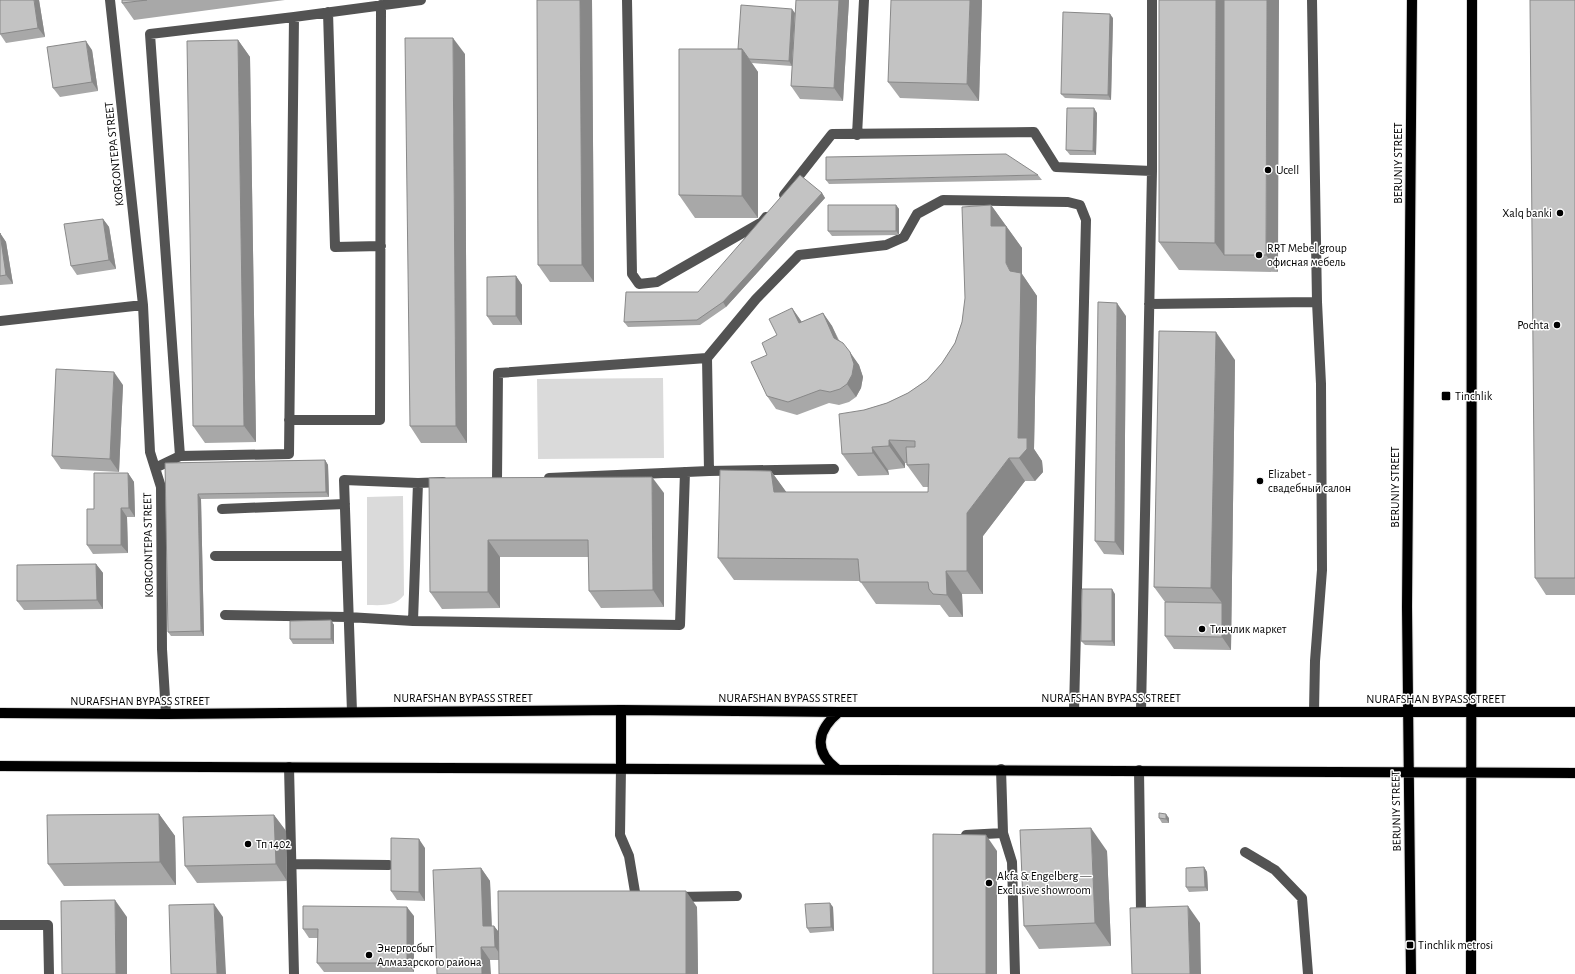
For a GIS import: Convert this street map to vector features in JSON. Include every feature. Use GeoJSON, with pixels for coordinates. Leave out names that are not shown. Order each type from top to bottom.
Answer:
{"type":"FeatureCollection","features":[{"type":"Feature","properties":{"kind":"main road","name":"BERUNIY STREET"},"geometry":{"type":"LineString","coordinates":[[1411,974],[1408,712],[1412,0]]}},
{"type":"Feature","properties":{"kind":"main road"},"geometry":{"type":"LineString","coordinates":[[1471,974],[1472,0]]}},
{"type":"Feature","properties":{"kind":"main road","name":"NURAFSHAN BYPASS STREET"},"geometry":{"type":"LineString","coordinates":[[0,713],[166,714],[621,710],[839,712],[1575,712]]}},
{"type":"Feature","properties":{"kind":"main road"},"geometry":{"type":"LineString","coordinates":[[621,710],[621,768]]}},
{"type":"Feature","properties":{"kind":"main road"},"geometry":{"type":"LineString","coordinates":[[837,769],[826,757],[820,742],[825,725],[839,712]]}},
{"type":"Feature","properties":{"kind":"main road"},"geometry":{"type":"LineString","coordinates":[[0,766],[1575,772]]}},
{"type":"Feature","properties":{"kind":"street","name":"KORGONTEPA STREET"},"geometry":{"type":"LineString","coordinates":[[110,0],[143,304],[150,452],[161,487],[162,649],[166,714]]}},
{"type":"Feature","properties":{"kind":"street"},"geometry":{"type":"LineString","coordinates":[[180,456],[150,34],[421,0]]}},
{"type":"Feature","properties":{"kind":"street"},"geometry":{"type":"LineString","coordinates":[[627,0],[632,274],[639,284],[656,282],[762,222],[832,134],[857,135],[1034,132],[1056,166],[1152,171]]}},
{"type":"Feature","properties":{"kind":"street"},"geometry":{"type":"LineString","coordinates":[[857,135],[864,0]]}},
{"type":"Feature","properties":{"kind":"street"},"geometry":{"type":"LineString","coordinates":[[1141,711],[1150,304],[1152,0]]}},
{"type":"Feature","properties":{"kind":"street"},"geometry":{"type":"LineString","coordinates":[[1312,0],[1317,302],[1321,384],[1322,570],[1314,661],[1314,711]]}},
{"type":"Feature","properties":{"kind":"street"},"geometry":{"type":"LineString","coordinates":[[289,420],[380,420],[382,6]]}},
{"type":"Feature","properties":{"kind":"street"},"geometry":{"type":"LineString","coordinates":[[328,12],[335,247],[381,246]]}},
{"type":"Feature","properties":{"kind":"street"},"geometry":{"type":"LineString","coordinates":[[155,468],[180,456],[290,454],[289,420],[294,17]]}},
{"type":"Feature","properties":{"kind":"street"},"geometry":{"type":"LineString","coordinates":[[709,471],[707,358],[756,299],[799,255],[886,245],[904,237],[918,214],[943,200],[1068,202],[1080,205],[1086,220],[1074,711]]}},
{"type":"Feature","properties":{"kind":"street"},"geometry":{"type":"LineString","coordinates":[[1150,304],[1317,302]]}},
{"type":"Feature","properties":{"kind":"street"},"geometry":{"type":"LineString","coordinates":[[0,321],[143,304]]}},
{"type":"Feature","properties":{"kind":"street"},"geometry":{"type":"LineString","coordinates":[[497,480],[498,373],[707,358]]}},
{"type":"Feature","properties":{"kind":"street"},"geometry":{"type":"LineString","coordinates":[[536,478],[709,471],[834,469]]}},
{"type":"Feature","properties":{"kind":"street"},"geometry":{"type":"LineString","coordinates":[[226,615],[348,617],[413,621],[680,625],[685,472]]}},
{"type":"Feature","properties":{"kind":"street"},"geometry":{"type":"LineString","coordinates":[[352,712],[344,480],[418,483],[450,482]]}},
{"type":"Feature","properties":{"kind":"street"},"geometry":{"type":"LineString","coordinates":[[413,621],[418,483]]}},
{"type":"Feature","properties":{"kind":"street"},"geometry":{"type":"LineString","coordinates":[[222,509],[345,504]]}},
{"type":"Feature","properties":{"kind":"street"},"geometry":{"type":"LineString","coordinates":[[215,556],[346,556]]}},
{"type":"Feature","properties":{"kind":"street"},"geometry":{"type":"LineString","coordinates":[[289,767],[294,974]]}},
{"type":"Feature","properties":{"kind":"street"},"geometry":{"type":"LineString","coordinates":[[621,768],[620,835],[629,856],[636,898]]}},
{"type":"Feature","properties":{"kind":"street"},"geometry":{"type":"LineString","coordinates":[[1001,769],[1003,833],[1012,862],[1015,974]]}},
{"type":"Feature","properties":{"kind":"street"},"geometry":{"type":"LineString","coordinates":[[1139,770],[1141,912]]}},
{"type":"Feature","properties":{"kind":"street"},"geometry":{"type":"LineString","coordinates":[[952,836],[1003,833]]}},
{"type":"Feature","properties":{"kind":"street"},"geometry":{"type":"LineString","coordinates":[[1245,852],[1275,870],[1302,898],[1308,974]]}},
{"type":"Feature","properties":{"kind":"street"},"geometry":{"type":"LineString","coordinates":[[292,864],[389,865]]}},
{"type":"Feature","properties":{"kind":"street"},"geometry":{"type":"LineString","coordinates":[[667,897],[737,896]]}},
{"type":"Feature","properties":{"kind":"street"},"geometry":{"type":"LineString","coordinates":[[0,925],[48,925],[49,974]]}},
{"type":"Feature","properties":{"kind":"highlighted area"},"geometry":{"type":"Polygon","coordinates":[[[621,710],[1471,712],[1471,772],[621,768],[621,710]]]}},
{"type":"Feature","properties":{"kind":"shaded area"},"geometry":{"type":"Polygon","coordinates":[[[663,378],[664,458],[538,459],[537,379],[663,378]]]}},
{"type":"Feature","properties":{"kind":"shaded area"},"geometry":{"type":"Polygon","coordinates":[[[403,496],[404,595],[396,602],[382,605],[367,605],[367,497],[403,496]]]}},
{"type":"Feature","properties":{"kind":"building"},"geometry":{"type":"Polygon","coordinates":[[[0,0],[34,0],[38,28],[0,34],[0,0]]]}},
{"type":"Feature","properties":{"kind":"building"},"geometry":{"type":"Polygon","coordinates":[[[122,0],[147,0],[122,3],[122,0]]]}},
{"type":"Feature","properties":{"kind":"building"},"geometry":{"type":"Polygon","coordinates":[[[537,0],[580,0],[582,265],[538,265],[537,0]]]}},
{"type":"Feature","properties":{"kind":"building"},"geometry":{"type":"Polygon","coordinates":[[[796,0],[839,0],[834,88],[791,86],[796,0]]]}},
{"type":"Feature","properties":{"kind":"building"},"geometry":{"type":"Polygon","coordinates":[[[891,0],[970,0],[967,84],[888,82],[891,0]]]}},
{"type":"Feature","properties":{"kind":"building"},"geometry":{"type":"Polygon","coordinates":[[[1159,0],[1216,0],[1215,243],[1159,242],[1159,0]]]}},
{"type":"Feature","properties":{"kind":"building"},"geometry":{"type":"Polygon","coordinates":[[[1224,0],[1267,0],[1266,255],[1224,255],[1224,0]]]}},
{"type":"Feature","properties":{"kind":"building"},"geometry":{"type":"Polygon","coordinates":[[[1530,0],[1575,0],[1575,578],[1535,578],[1530,0]]]}},
{"type":"Feature","properties":{"kind":"building"},"geometry":{"type":"Polygon","coordinates":[[[741,5],[792,9],[789,61],[749,59],[742,49],[738,49],[741,5]]]}},
{"type":"Feature","properties":{"kind":"building"},"geometry":{"type":"Polygon","coordinates":[[[1063,12],[1110,14],[1108,95],[1061,94],[1063,12]]]}},
{"type":"Feature","properties":{"kind":"building"},"geometry":{"type":"Polygon","coordinates":[[[405,38],[453,38],[456,426],[410,426],[405,38]]]}},
{"type":"Feature","properties":{"kind":"building"},"geometry":{"type":"Polygon","coordinates":[[[238,40],[244,426],[193,426],[187,41],[238,40]]]}},
{"type":"Feature","properties":{"kind":"building"},"geometry":{"type":"Polygon","coordinates":[[[86,41],[92,82],[53,88],[47,47],[86,41]]]}},
{"type":"Feature","properties":{"kind":"building"},"geometry":{"type":"Polygon","coordinates":[[[679,49],[742,49],[742,196],[679,195],[679,49]]]}},
{"type":"Feature","properties":{"kind":"building"},"geometry":{"type":"Polygon","coordinates":[[[1067,108],[1094,108],[1093,151],[1066,150],[1067,108]]]}},
{"type":"Feature","properties":{"kind":"building"},"geometry":{"type":"Polygon","coordinates":[[[1006,154],[1038,175],[826,180],[826,157],[1006,154]]]}},
{"type":"Feature","properties":{"kind":"building"},"geometry":{"type":"Polygon","coordinates":[[[800,175],[822,193],[723,302],[697,320],[624,322],[626,292],[698,292],[800,175]]]}},
{"type":"Feature","properties":{"kind":"building"},"geometry":{"type":"Polygon","coordinates":[[[828,205],[896,205],[896,231],[828,231],[828,205]]]}},
{"type":"Feature","properties":{"kind":"building"},"geometry":{"type":"Polygon","coordinates":[[[991,205],[991,226],[1006,226],[1006,263],[1010,271],[1021,273],[1018,438],[1027,438],[1027,449],[1019,458],[1009,458],[967,513],[967,571],[946,571],[947,595],[933,594],[929,589],[928,582],[860,582],[858,559],[718,558],[720,470],[771,471],[774,492],[928,492],[929,464],[907,465],[906,447],[915,447],[915,441],[889,440],[889,446],[872,447],[873,453],[842,454],[839,414],[864,410],[887,403],[908,393],[927,380],[942,363],[955,343],[962,322],[965,298],[962,207],[991,205]]]}},
{"type":"Feature","properties":{"kind":"building"},"geometry":{"type":"Polygon","coordinates":[[[103,219],[109,260],[71,266],[64,224],[103,219]]]}},
{"type":"Feature","properties":{"kind":"building"},"geometry":{"type":"Polygon","coordinates":[[[0,233],[6,275],[0,276],[0,233]]]}},
{"type":"Feature","properties":{"kind":"building"},"geometry":{"type":"Polygon","coordinates":[[[516,276],[516,316],[487,316],[487,277],[516,276]]]}},
{"type":"Feature","properties":{"kind":"building"},"geometry":{"type":"Polygon","coordinates":[[[1098,302],[1117,303],[1115,542],[1095,541],[1098,302]]]}},
{"type":"Feature","properties":{"kind":"building"},"geometry":{"type":"Polygon","coordinates":[[[792,308],[799,323],[823,313],[834,338],[843,343],[850,352],[854,364],[852,375],[847,384],[840,389],[830,392],[820,390],[788,402],[767,396],[751,362],[767,355],[762,343],[777,335],[769,319],[792,308]]]}},
{"type":"Feature","properties":{"kind":"building"},"geometry":{"type":"Polygon","coordinates":[[[1159,331],[1216,332],[1211,588],[1154,587],[1159,331]]]}},
{"type":"Feature","properties":{"kind":"building"},"geometry":{"type":"Polygon","coordinates":[[[56,369],[114,372],[110,459],[52,456],[56,369]]]}},
{"type":"Feature","properties":{"kind":"building"},"geometry":{"type":"Polygon","coordinates":[[[325,460],[326,492],[198,494],[201,631],[168,632],[165,463],[325,460]]]}},
{"type":"Feature","properties":{"kind":"building"},"geometry":{"type":"Polygon","coordinates":[[[94,473],[128,473],[129,508],[121,508],[121,545],[87,545],[87,509],[94,509],[94,473]]]}},
{"type":"Feature","properties":{"kind":"building"},"geometry":{"type":"Polygon","coordinates":[[[652,477],[653,590],[589,591],[588,540],[488,540],[488,592],[430,592],[429,478],[652,477]]]}},
{"type":"Feature","properties":{"kind":"building"},"geometry":{"type":"Polygon","coordinates":[[[96,564],[97,600],[17,601],[17,565],[96,564]]]}},
{"type":"Feature","properties":{"kind":"building"},"geometry":{"type":"Polygon","coordinates":[[[1082,589],[1112,589],[1112,641],[1081,641],[1082,589]]]}},
{"type":"Feature","properties":{"kind":"building"},"geometry":{"type":"Polygon","coordinates":[[[1165,602],[1222,603],[1222,637],[1165,636],[1165,602]]]}},
{"type":"Feature","properties":{"kind":"building"},"geometry":{"type":"Polygon","coordinates":[[[331,620],[331,639],[290,639],[290,621],[331,620]]]}},
{"type":"Feature","properties":{"kind":"building"},"geometry":{"type":"Polygon","coordinates":[[[1159,813],[1166,814],[1166,819],[1159,818],[1159,813]]]}},
{"type":"Feature","properties":{"kind":"building"},"geometry":{"type":"Polygon","coordinates":[[[159,814],[160,862],[48,864],[47,815],[159,814]]]}},
{"type":"Feature","properties":{"kind":"building"},"geometry":{"type":"Polygon","coordinates":[[[274,815],[276,864],[185,866],[183,817],[274,815]]]}},
{"type":"Feature","properties":{"kind":"building"},"geometry":{"type":"Polygon","coordinates":[[[1091,828],[1095,923],[1024,926],[1020,830],[1091,828]]]}},
{"type":"Feature","properties":{"kind":"building"},"geometry":{"type":"Polygon","coordinates":[[[933,834],[986,835],[986,974],[933,974],[933,834]]]}},
{"type":"Feature","properties":{"kind":"building"},"geometry":{"type":"Polygon","coordinates":[[[391,838],[419,839],[419,892],[391,891],[391,838]]]}},
{"type":"Feature","properties":{"kind":"building"},"geometry":{"type":"Polygon","coordinates":[[[1204,867],[1205,887],[1186,887],[1186,868],[1204,867]]]}},
{"type":"Feature","properties":{"kind":"building"},"geometry":{"type":"Polygon","coordinates":[[[481,868],[483,926],[494,926],[495,947],[481,947],[482,974],[437,974],[433,870],[481,868]]]}},
{"type":"Feature","properties":{"kind":"building"},"geometry":{"type":"Polygon","coordinates":[[[498,891],[686,891],[686,974],[499,974],[498,891]]]}},
{"type":"Feature","properties":{"kind":"building"},"geometry":{"type":"Polygon","coordinates":[[[115,900],[116,974],[62,974],[61,901],[115,900]]]}},
{"type":"Feature","properties":{"kind":"building"},"geometry":{"type":"Polygon","coordinates":[[[830,903],[831,927],[807,928],[805,904],[830,903]]]}},
{"type":"Feature","properties":{"kind":"building"},"geometry":{"type":"Polygon","coordinates":[[[214,904],[217,974],[171,974],[169,905],[214,904]]]}},
{"type":"Feature","properties":{"kind":"building","name":"Энергосбыт Алмазарского района"},"geometry":{"type":"Polygon","coordinates":[[[303,906],[407,907],[407,963],[317,963],[318,929],[303,929],[303,906]]]}},
{"type":"Feature","properties":{"kind":"building"},"geometry":{"type":"Polygon","coordinates":[[[1188,906],[1190,974],[1132,974],[1130,908],[1188,906]]]}},
{"type":"Feature","properties":{"kind":"place","name":"Ucell"},"geometry":{"type":"Point","coordinates":[1268,170]}},
{"type":"Feature","properties":{"kind":"place","name":"Xalq banki"},"geometry":{"type":"Point","coordinates":[1560,213]}},
{"type":"Feature","properties":{"kind":"place","name":"RRT Mebel group офисная мебель"},"geometry":{"type":"Point","coordinates":[1259,255]}},
{"type":"Feature","properties":{"kind":"place","name":"Pochta"},"geometry":{"type":"Point","coordinates":[1557,325]}},
{"type":"Feature","properties":{"kind":"place","name":"Tinchlik"},"geometry":{"type":"Point","coordinates":[1446,396]}},
{"type":"Feature","properties":{"kind":"place","name":"Elizabet - свадебный салон"},"geometry":{"type":"Point","coordinates":[1260,481]}},
{"type":"Feature","properties":{"kind":"place","name":"Тинчлик маркет"},"geometry":{"type":"Point","coordinates":[1202,629]}},
{"type":"Feature","properties":{"kind":"place","name":"Тп 1402"},"geometry":{"type":"Point","coordinates":[248,844]}},
{"type":"Feature","properties":{"kind":"place","name":"Akfa & Engelberg — Exclusive showroom"},"geometry":{"type":"Point","coordinates":[989,883]}},
{"type":"Feature","properties":{"kind":"place","name":"Tinchlik metrosi"},"geometry":{"type":"Point","coordinates":[1410,945]}},
{"type":"Feature","properties":{"kind":"place","name":"Энергосбыт Алмазарского района"},"geometry":{"type":"Point","coordinates":[369,955]}}]}
